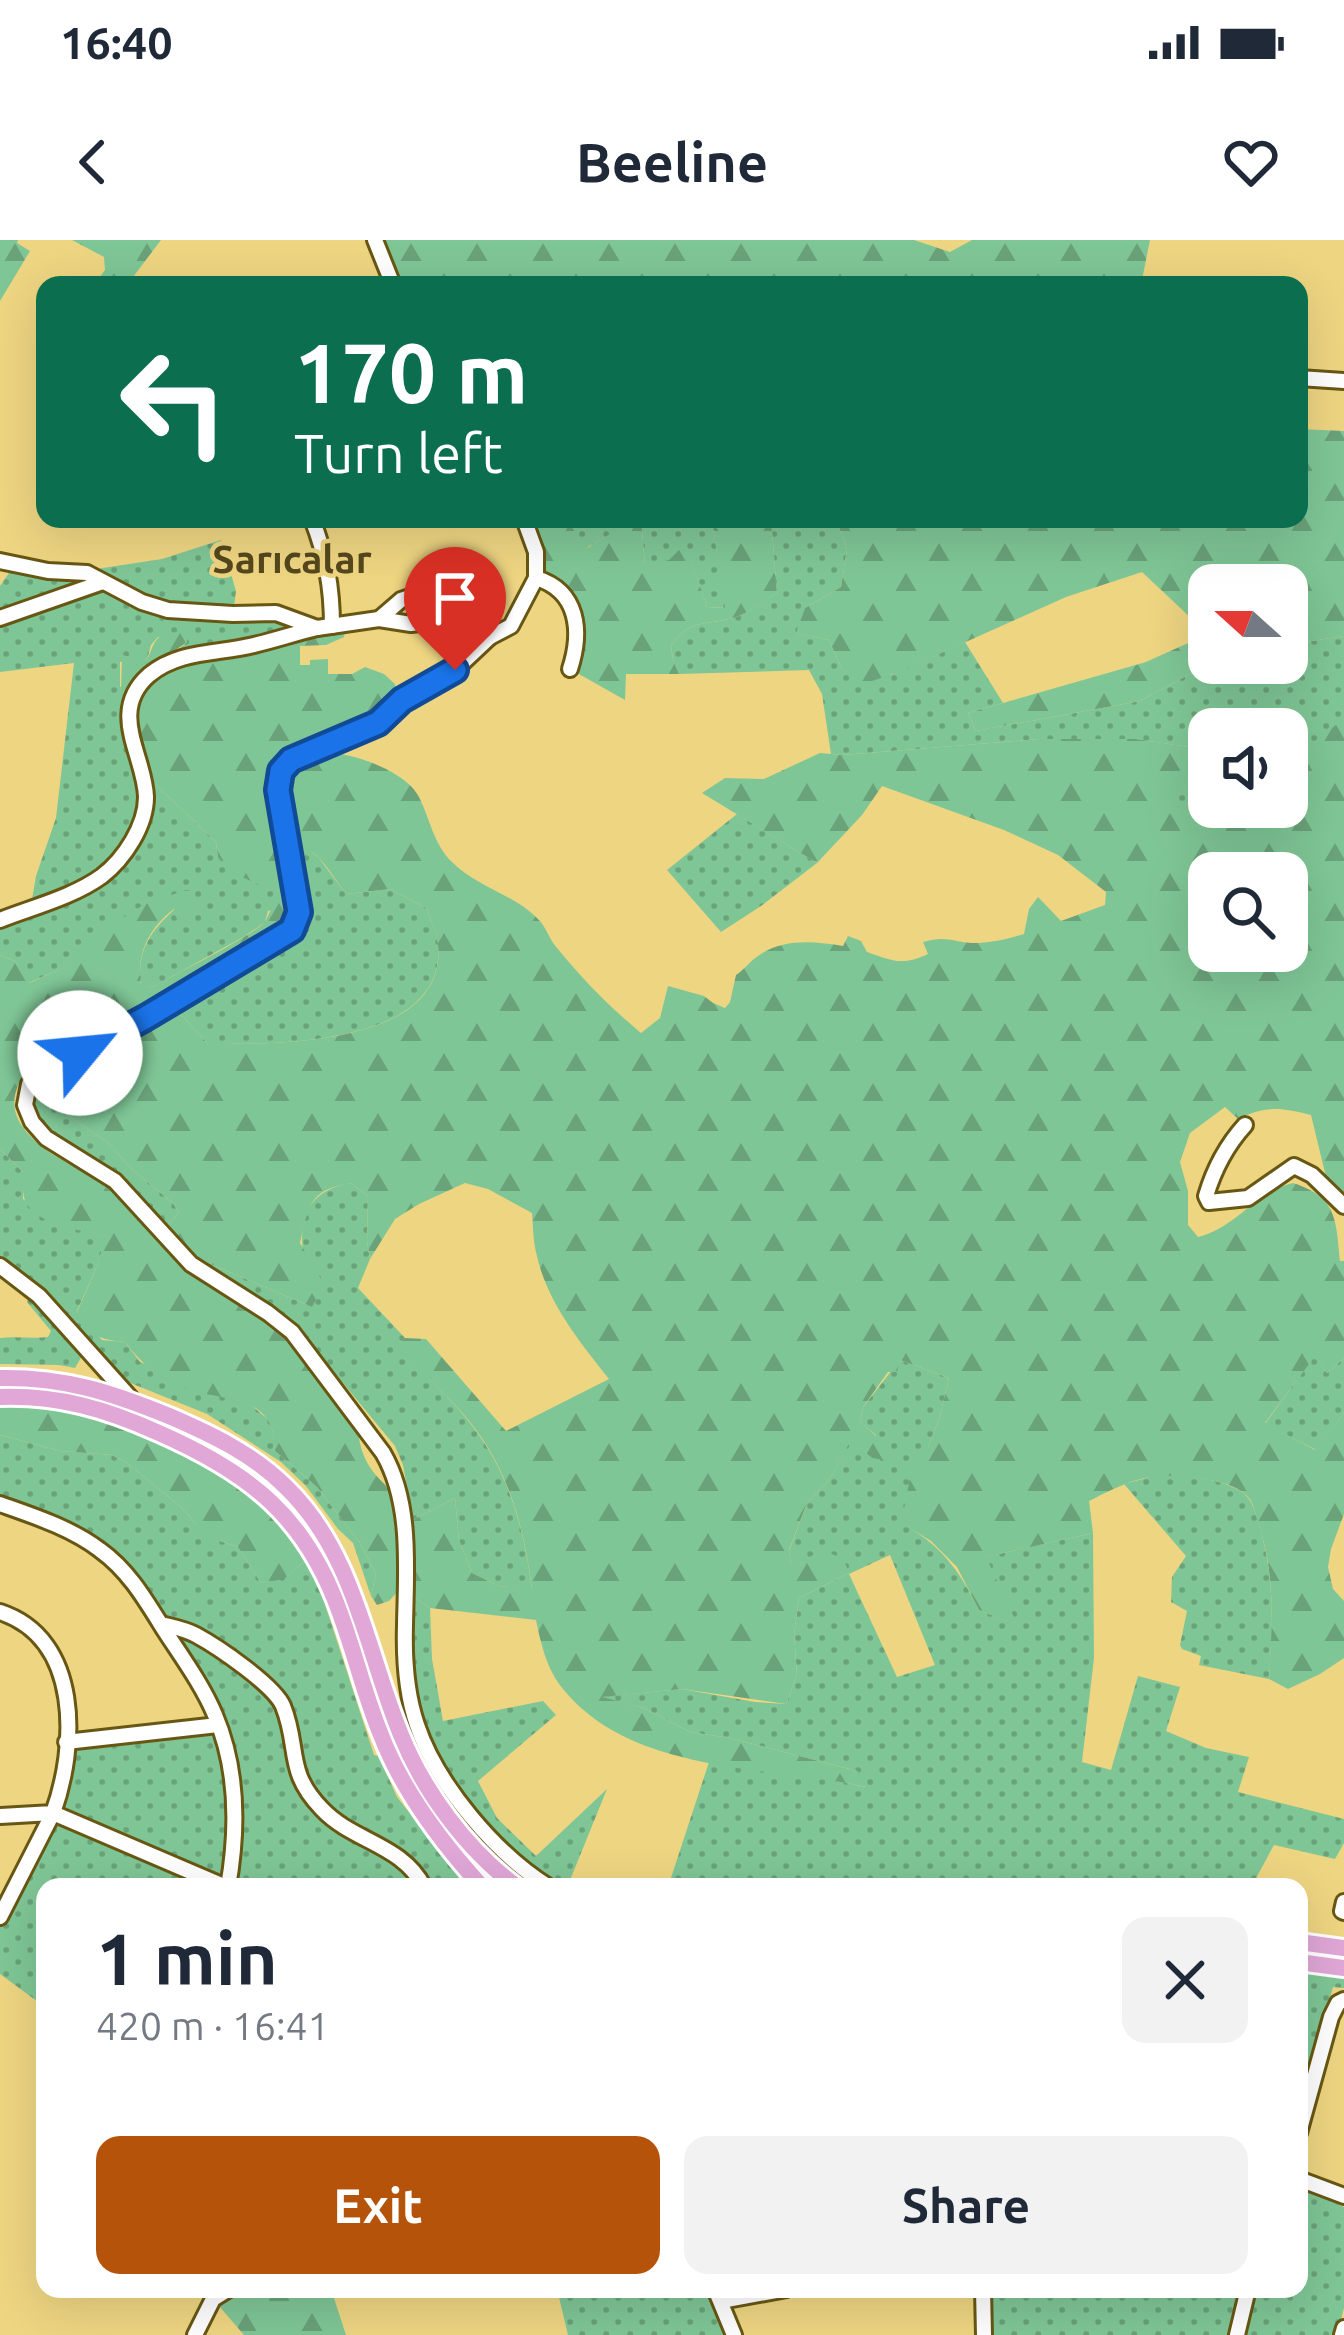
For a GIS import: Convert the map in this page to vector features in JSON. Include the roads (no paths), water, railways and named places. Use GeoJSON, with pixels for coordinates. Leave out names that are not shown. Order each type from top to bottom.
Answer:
{"type":"FeatureCollection","features":[{"type":"Feature","properties":{"kind":"main road"},"geometry":{"type":"LineString","coordinates":[[0,1378],[81,1385],[134,1402],[222,1440],[271,1474],[324,1535],[350,1584],[393,1715],[415,1763],[466,1839],[506,1878]]}},
{"type":"Feature","properties":{"kind":"main road"},"geometry":{"type":"LineString","coordinates":[[0,1397],[46,1397],[103,1409],[191,1447],[265,1494],[306,1543],[324,1574],[376,1724],[400,1776],[439,1836],[474,1878]]}},
{"type":"Feature","properties":{"kind":"main road"},"geometry":{"type":"LineString","coordinates":[[1308,1943],[1344,1948]]}},
{"type":"Feature","properties":{"kind":"main road"},"geometry":{"type":"LineString","coordinates":[[1308,1963],[1344,1968]]}},
{"type":"Feature","properties":{"kind":"street"},"geometry":{"type":"LineString","coordinates":[[375,240],[389,276]]}},
{"type":"Feature","properties":{"kind":"street"},"geometry":{"type":"LineString","coordinates":[[1308,379],[1344,381]]}},
{"type":"Feature","properties":{"kind":"street"},"geometry":{"type":"LineString","coordinates":[[315,528],[331,579],[324,627]]}},
{"type":"Feature","properties":{"kind":"street"},"geometry":{"type":"LineString","coordinates":[[527,528],[536,552],[536,578],[511,626],[490,637],[455,670],[402,700],[378,723],[291,760],[281,771],[278,790],[299,912],[292,930],[107,1040],[39,1072],[29,1084],[25,1105],[46,1138],[115,1181],[191,1264],[292,1332],[383,1453],[393,1473],[402,1516],[408,1692],[417,1726],[456,1796],[515,1862],[537,1878]]}},
{"type":"Feature","properties":{"kind":"street"},"geometry":{"type":"LineString","coordinates":[[0,561],[87,573],[161,608],[276,613],[324,627]]}},
{"type":"Feature","properties":{"kind":"street"},"geometry":{"type":"LineString","coordinates":[[536,578],[558,588],[573,615],[577,639],[570,669]]}},
{"type":"Feature","properties":{"kind":"street"},"geometry":{"type":"LineString","coordinates":[[0,618],[103,581]]}},
{"type":"Feature","properties":{"kind":"street"},"geometry":{"type":"LineString","coordinates":[[379,619],[410,597],[448,619]]}},
{"type":"Feature","properties":{"kind":"street"},"geometry":{"type":"LineString","coordinates":[[0,920],[97,880],[134,837],[146,794],[130,736],[133,700],[146,677],[180,657],[379,619],[411,624],[467,620],[490,637]]}},
{"type":"Feature","properties":{"kind":"street"},"geometry":{"type":"LineString","coordinates":[[1245,1125],[1228,1144],[1206,1196],[1209,1202],[1248,1198],[1294,1166],[1312,1175],[1344,1206]]}},
{"type":"Feature","properties":{"kind":"street"},"geometry":{"type":"LineString","coordinates":[[0,1266],[39,1297],[134,1402]]}},
{"type":"Feature","properties":{"kind":"street"},"geometry":{"type":"LineString","coordinates":[[81,1385],[88,1363],[86,1350]]}},
{"type":"Feature","properties":{"kind":"street"},"geometry":{"type":"LineString","coordinates":[[1,1508],[65,1529],[100,1549],[133,1582],[196,1679],[229,1755],[234,1833],[228,1878]]}},
{"type":"Feature","properties":{"kind":"street"},"geometry":{"type":"LineString","coordinates":[[0,1612],[28,1626],[52,1655],[68,1696],[61,1790],[0,1917]]}},
{"type":"Feature","properties":{"kind":"street"},"geometry":{"type":"LineString","coordinates":[[160,1624],[195,1634],[270,1688],[285,1711],[297,1775],[305,1791],[335,1822],[388,1848],[420,1878]]}},
{"type":"Feature","properties":{"kind":"street"},"geometry":{"type":"LineString","coordinates":[[66,1742],[218,1725]]}},
{"type":"Feature","properties":{"kind":"street"},"geometry":{"type":"LineString","coordinates":[[0,1816],[52,1813],[206,1878]]}},
{"type":"Feature","properties":{"kind":"street"},"geometry":{"type":"LineString","coordinates":[[1344,1902],[1344,1912]]}},
{"type":"Feature","properties":{"kind":"street"},"geometry":{"type":"LineString","coordinates":[[1308,2100],[1331,2017],[1344,2000]]}},
{"type":"Feature","properties":{"kind":"street"},"geometry":{"type":"LineString","coordinates":[[1308,2182],[1344,2196]]}},
{"type":"Feature","properties":{"kind":"street"},"geometry":{"type":"LineString","coordinates":[[195,2335],[215,2298]]}},
{"type":"Feature","properties":{"kind":"street"},"geometry":{"type":"LineString","coordinates":[[719,2298],[734,2335]]}},
{"type":"Feature","properties":{"kind":"street"},"geometry":{"type":"LineString","coordinates":[[983,2298],[984,2335]]}},
{"type":"Feature","properties":{"kind":"street"},"geometry":{"type":"LineString","coordinates":[[1237,2335],[1246,2298]]}},
{"type":"Feature","properties":{"kind":"district","name":"Sarıcalar"},"geometry":{"type":"Point","coordinates":[292,559]}}]}
